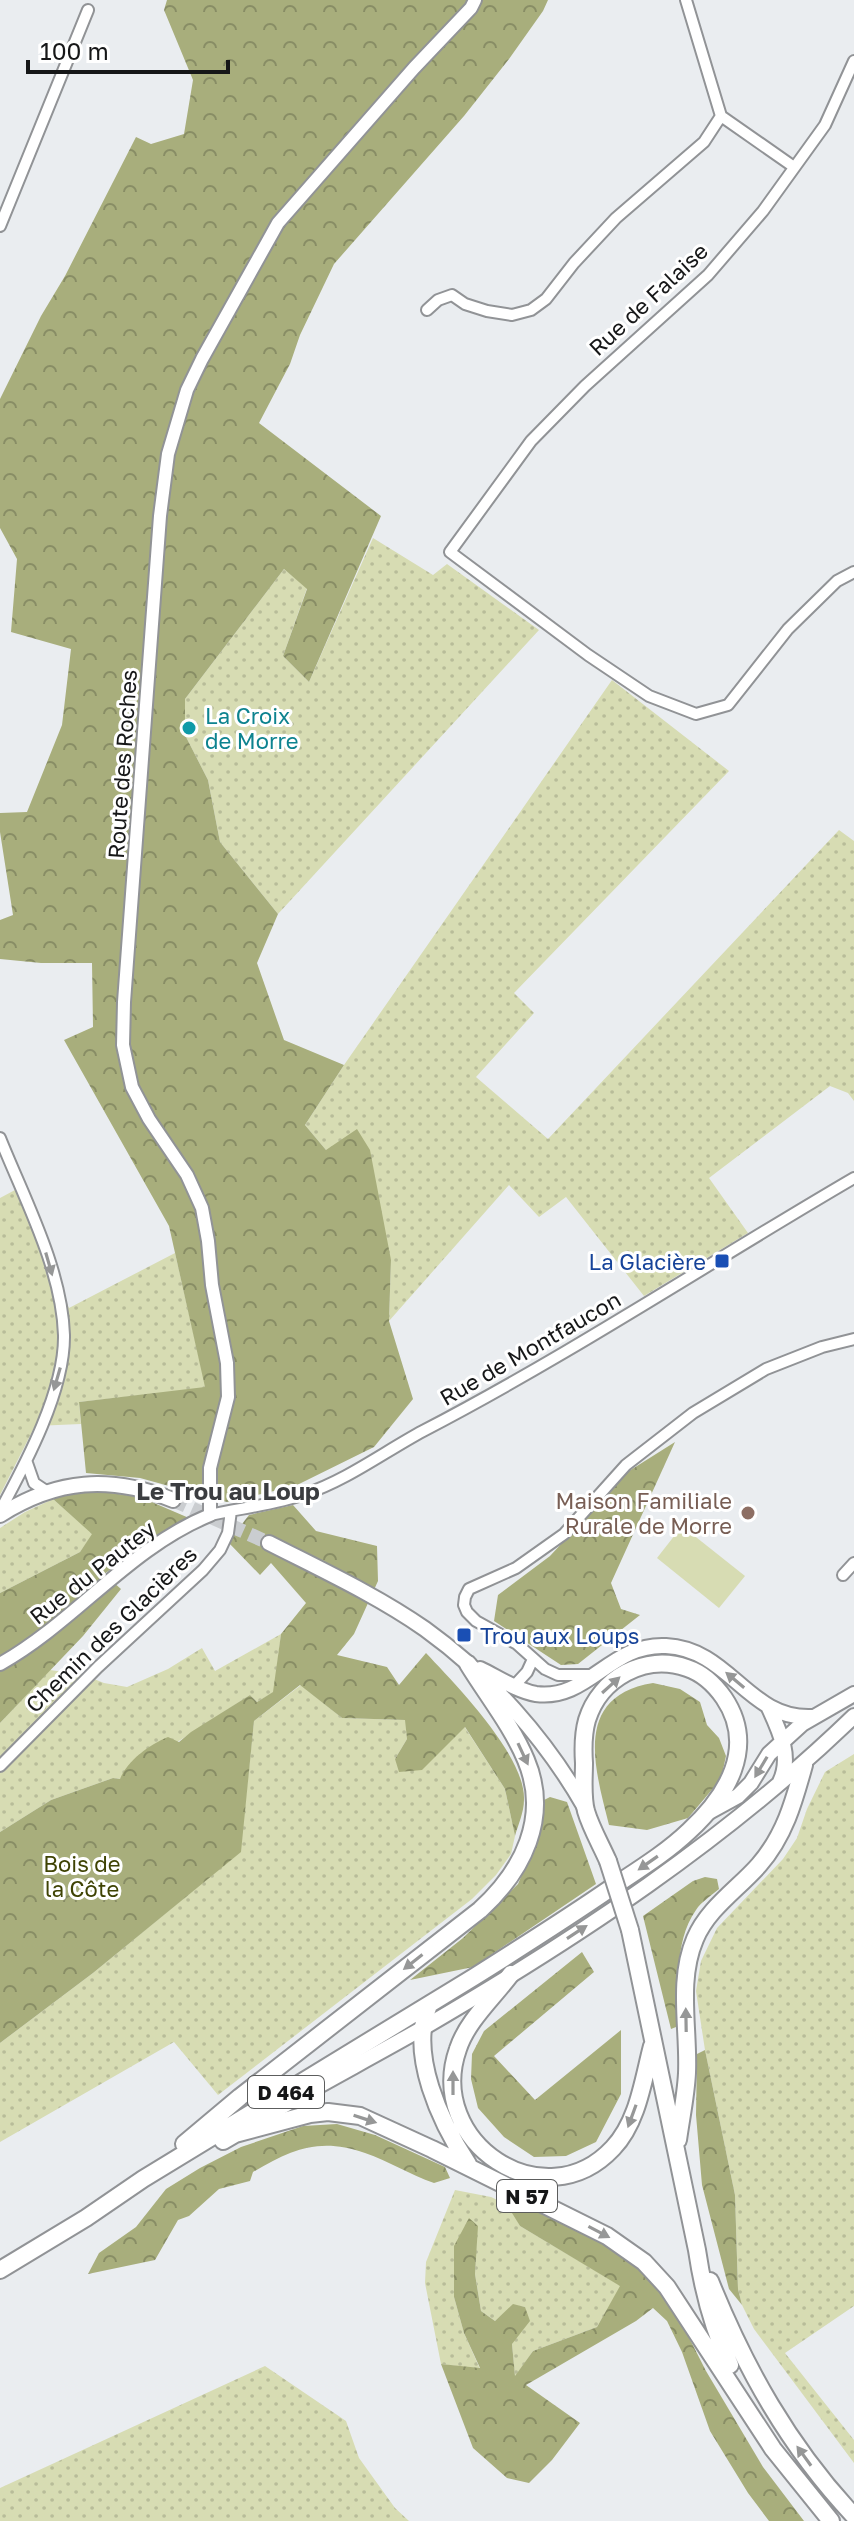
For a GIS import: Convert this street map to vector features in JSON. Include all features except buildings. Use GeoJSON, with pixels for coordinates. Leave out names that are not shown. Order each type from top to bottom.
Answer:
{"type":"FeatureCollection","features":[{"type":"Feature","properties":{"kind":"main road"},"geometry":{"type":"LineString","coordinates":[[0,1513],[46,1491],[100,1483],[140,1489],[173,1500]]}},
{"type":"Feature","properties":{"kind":"main road"},"geometry":{"type":"LineString","coordinates":[[269,1543],[392,1608],[468,1664],[534,1733],[562,1770],[586,1810]]}},
{"type":"Feature","properties":{"kind":"main road"},"geometry":{"type":"LineString","coordinates":[[468,1664],[524,1691],[547,1694],[574,1688],[635,1650],[666,1646],[683,1648],[714,1663],[769,1708],[793,1717],[812,1717]]}},
{"type":"Feature","properties":{"kind":"main road"},"geometry":{"type":"LineString","coordinates":[[586,1810],[583,1747],[587,1720],[594,1704],[603,1690],[623,1674],[646,1664],[662,1663],[690,1669],[701,1675],[721,1694],[735,1718],[739,1734],[736,1760],[725,1788],[707,1813]]}},
{"type":"Feature","properties":{"kind":"main road"},"geometry":{"type":"LineString","coordinates":[[143,2179],[240,2097],[480,1910],[514,1873],[525,1852],[533,1819],[531,1775],[519,1746],[468,1664]]}},
{"type":"Feature","properties":{"kind":"main road","name":"D 464"},"geometry":{"type":"LineString","coordinates":[[86,2218],[143,2179],[531,1942],[651,1861],[707,1813],[738,1796],[751,1783],[769,1754],[812,1717],[854,1694]]}},
{"type":"Feature","properties":{"kind":"main road"},"geometry":{"type":"LineString","coordinates":[[769,1708],[782,1742],[786,1771],[778,1786]]}},
{"type":"Feature","properties":{"kind":"main road","name":"D 464"},"geometry":{"type":"LineString","coordinates":[[235,2134],[511,1974],[668,1871],[804,1765],[854,1716]]}},
{"type":"Feature","properties":{"kind":"main road"},"geometry":{"type":"LineString","coordinates":[[676,2154],[687,2075],[686,1973],[691,1950],[708,1917],[759,1864],[777,1840],[789,1815],[804,1765]]}},
{"type":"Feature","properties":{"kind":"main road","name":"N 57"},"geometry":{"type":"LineString","coordinates":[[586,1810],[608,1861],[630,1930],[709,2313],[747,2407]]}},
{"type":"Feature","properties":{"kind":"main road"},"geometry":{"type":"LineString","coordinates":[[511,1974],[462,2040],[452,2079],[454,2103],[463,2126],[480,2149],[500,2165],[521,2174],[547,2177],[568,2174],[601,2159],[614,2147],[634,2114],[653,2041]]}},
{"type":"Feature","properties":{"kind":"main road"},"geometry":{"type":"LineString","coordinates":[[429,2005],[422,2028],[426,2067],[437,2108],[453,2142],[470,2167]]}},
{"type":"Feature","properties":{"kind":"main road","name":"N 57"},"geometry":{"type":"LineString","coordinates":[[0,2270],[235,2134],[310,2114],[344,2113],[373,2121],[607,2236],[644,2262],[679,2303],[789,2471],[831,2521]]}},
{"type":"Feature","properties":{"kind":"main road","name":"N 57"},"geometry":{"type":"LineString","coordinates":[[697,2250],[737,2345],[771,2406],[805,2459],[854,2516]]}},
{"type":"Feature","properties":{"kind":"street","name":"Route des Roches"},"geometry":{"type":"LineString","coordinates":[[210,1515],[210,1468],[228,1397],[227,1363],[202,1208],[187,1175],[149,1119],[132,1087],[123,1045],[160,516],[168,454],[187,390],[278,223],[475,0]]}},
{"type":"Feature","properties":{"kind":"street"},"geometry":{"type":"LineString","coordinates":[[686,0],[721,116],[794,167]]}},
{"type":"Feature","properties":{"kind":"street"},"geometry":{"type":"LineString","coordinates":[[0,226],[88,10]]}},
{"type":"Feature","properties":{"kind":"street","name":"Rue de Falaise"},"geometry":{"type":"LineString","coordinates":[[854,61],[825,125],[763,211],[708,275],[585,386],[531,441],[450,552],[588,655],[649,696],[696,714],[728,705],[788,629],[837,581],[854,572]]}},
{"type":"Feature","properties":{"kind":"street"},"geometry":{"type":"LineString","coordinates":[[427,310],[438,300],[452,295],[465,304],[487,311],[512,315],[531,310],[546,299],[616,218],[704,142],[721,116]]}},
{"type":"Feature","properties":{"kind":"street"},"geometry":{"type":"LineString","coordinates":[[0,1138],[44,1246],[60,1302],[64,1337],[59,1372],[27,1463],[0,1513]]}},
{"type":"Feature","properties":{"kind":"street","name":"Rue de Montfaucon"},"geometry":{"type":"LineString","coordinates":[[210,1515],[283,1501],[309,1493],[353,1472],[604,1330],[854,1178]]}},
{"type":"Feature","properties":{"kind":"street"},"geometry":{"type":"LineString","coordinates":[[592,1675],[558,1675],[545,1669],[517,1644],[486,1628],[472,1618],[464,1605],[469,1589],[516,1568],[564,1534],[626,1465],[693,1413],[766,1369],[822,1347],[854,1339]]}},
{"type":"Feature","properties":{"kind":"street"},"geometry":{"type":"LineString","coordinates":[[27,1463],[34,1483],[46,1491]]}},
{"type":"Feature","properties":{"kind":"street","name":"Chemin des Glacières"},"geometry":{"type":"LineString","coordinates":[[0,1766],[98,1667],[203,1570],[220,1550],[228,1533],[231,1511]]}},
{"type":"Feature","properties":{"kind":"street","name":"Rue du Pautey"},"geometry":{"type":"LineString","coordinates":[[0,1664],[58,1624],[155,1545],[210,1515]]}},
{"type":"Feature","properties":{"kind":"street"},"geometry":{"type":"LineString","coordinates":[[843,1575],[854,1563]]}},
{"type":"Feature","properties":{"kind":"street"},"geometry":{"type":"LineString","coordinates":[[515,1685],[527,1672],[533,1659]]}},
{"type":"Feature","properties":{"kind":"green space"},"geometry":{"type":"Polygon","coordinates":[[[167,0],[548,0],[509,59],[464,116],[334,264],[300,335],[290,364],[259,423],[381,516],[309,682],[283,656],[307,589],[284,569],[185,699],[185,735],[208,780],[220,842],[278,914],[257,963],[284,1040],[344,1065],[305,1125],[326,1150],[357,1129],[370,1150],[391,1260],[389,1321],[413,1399],[374,1447],[295,1486],[227,1502],[140,1478],[86,1473],[79,1402],[205,1387],[169,1226],[64,1040],[93,1027],[92,963],[0,959],[0,920],[13,915],[0,832],[0,813],[27,812],[62,725],[71,649],[11,632],[17,559],[0,528],[0,399],[136,137],[151,144],[184,134],[193,80],[164,10],[167,0]]]}},
{"type":"Feature","properties":{"kind":"green space"},"geometry":{"type":"Polygon","coordinates":[[[373,538],[433,575],[447,564],[539,630],[278,914],[220,842],[208,780],[185,735],[185,699],[284,569],[307,588],[283,656],[309,682],[373,538]]]}},
{"type":"Feature","properties":{"kind":"green space"},"geometry":{"type":"Polygon","coordinates":[[[612,680],[729,771],[514,993],[534,1013],[476,1077],[548,1139],[839,830],[854,841],[854,1101],[848,1093],[830,1086],[709,1178],[748,1233],[644,1296],[566,1197],[539,1217],[509,1185],[389,1321],[391,1260],[326,1150],[305,1125],[612,680]]]}},
{"type":"Feature","properties":{"kind":"green space"},"geometry":{"type":"Polygon","coordinates":[[[15,1190],[69,1308],[175,1253],[206,1388],[79,1402],[81,1424],[35,1426],[0,1495],[0,1198],[15,1190]]]}},
{"type":"Feature","properties":{"kind":"green space"},"geometry":{"type":"Polygon","coordinates":[[[675,1442],[611,1583],[621,1609],[640,1615],[578,1664],[561,1665],[494,1621],[498,1595],[550,1556],[629,1471],[675,1442]]]}},
{"type":"Feature","properties":{"kind":"green space"},"geometry":{"type":"Polygon","coordinates":[[[82,1489],[140,1497],[189,1518],[104,1574],[121,1589],[83,1636],[0,1723],[0,1593],[80,1552],[92,1534],[53,1499],[82,1489]]]}},
{"type":"Feature","properties":{"kind":"green space"},"geometry":{"type":"Polygon","coordinates":[[[53,1499],[93,1534],[80,1552],[0,1593],[0,1528],[53,1499]]]}},
{"type":"Feature","properties":{"kind":"green space","name":"Bois de la Côte"},"geometry":{"type":"Polygon","coordinates":[[[293,1505],[316,1531],[377,1546],[378,1581],[354,1634],[337,1655],[387,1667],[399,1685],[426,1653],[487,1722],[514,1763],[522,1782],[524,1800],[515,1836],[505,1789],[465,1727],[422,1770],[399,1772],[395,1759],[407,1739],[405,1720],[342,1718],[300,1685],[254,1721],[241,1852],[93,1973],[0,2043],[0,1832],[51,1800],[113,1778],[120,1779],[134,1759],[161,1740],[168,1737],[179,1742],[250,1695],[257,1702],[273,1692],[281,1634],[306,1603],[271,1563],[260,1575],[228,1542],[249,1515],[293,1505]]]}},
{"type":"Feature","properties":{"kind":"green space"},"geometry":{"type":"Polygon","coordinates":[[[682,1526],[745,1576],[719,1608],[657,1558],[682,1526]]]}},
{"type":"Feature","properties":{"kind":"green space"},"geometry":{"type":"Polygon","coordinates":[[[281,1634],[274,1692],[257,1702],[250,1695],[120,1779],[113,1778],[51,1800],[0,1832],[0,1723],[50,1670],[84,1675],[127,1687],[168,1669],[202,1648],[215,1671],[281,1634]]]}},
{"type":"Feature","properties":{"kind":"green space"},"geometry":{"type":"Polygon","coordinates":[[[653,1683],[680,1689],[700,1702],[707,1725],[719,1738],[726,1756],[721,1779],[688,1818],[647,1830],[609,1825],[595,1759],[595,1738],[600,1719],[610,1703],[627,1691],[653,1683]]]}},
{"type":"Feature","properties":{"kind":"green space"},"geometry":{"type":"Polygon","coordinates":[[[301,1685],[342,1718],[406,1720],[407,1739],[395,1759],[422,1769],[464,1726],[505,1789],[515,1836],[511,1854],[496,1875],[472,1899],[218,2095],[174,2042],[0,2142],[0,2043],[93,1973],[240,1852],[254,1721],[301,1685]]]}},
{"type":"Feature","properties":{"kind":"green space"},"geometry":{"type":"Polygon","coordinates":[[[854,1754],[854,2306],[785,2353],[854,2440],[854,2463],[754,2329],[742,2305],[738,2289],[735,2195],[696,1991],[701,1961],[717,1928],[783,1859],[797,1838],[825,1772],[854,1754]]]}},
{"type":"Feature","properties":{"kind":"green space"},"geometry":{"type":"Polygon","coordinates":[[[550,1797],[567,1802],[596,1884],[473,1967],[410,1980],[463,1938],[518,1884],[537,1838],[544,1800],[550,1797]]]}},
{"type":"Feature","properties":{"kind":"green space"},"geometry":{"type":"Polygon","coordinates":[[[705,1877],[717,1879],[719,1889],[698,1907],[683,1937],[676,2027],[671,2029],[643,1916],[693,1881],[705,1877]]]}},
{"type":"Feature","properties":{"kind":"green space"},"geometry":{"type":"Polygon","coordinates":[[[582,1952],[594,1972],[494,2056],[535,2100],[621,2030],[621,2094],[596,2142],[566,2156],[534,2157],[504,2137],[478,2108],[471,2079],[472,2054],[484,2031],[582,1952]]]}},
{"type":"Feature","properties":{"kind":"green space"},"geometry":{"type":"Polygon","coordinates":[[[705,2050],[735,2195],[738,2289],[742,2305],[729,2289],[702,2185],[696,2115],[697,2054],[705,2050]]]}},
{"type":"Feature","properties":{"kind":"green space"},"geometry":{"type":"Polygon","coordinates":[[[337,2124],[375,2135],[445,2167],[450,2178],[434,2183],[349,2148],[307,2148],[253,2172],[250,2181],[219,2189],[189,2216],[178,2220],[155,2260],[88,2274],[99,2253],[136,2227],[166,2189],[200,2168],[241,2147],[303,2126],[337,2124]]]}},
{"type":"Feature","properties":{"kind":"green space"},"geometry":{"type":"Polygon","coordinates":[[[455,2190],[491,2197],[510,2206],[520,2226],[621,2286],[597,2327],[533,2351],[515,2377],[512,2344],[525,2307],[514,2305],[495,2321],[481,2311],[475,2274],[477,2226],[454,2297],[464,2333],[480,2369],[441,2364],[425,2283],[426,2262],[455,2190]]]}},
{"type":"Feature","properties":{"kind":"green space"},"geometry":{"type":"Polygon","coordinates":[[[508,2197],[612,2248],[651,2279],[674,2308],[706,2371],[763,2467],[804,2521],[769,2521],[748,2493],[710,2431],[682,2352],[667,2321],[653,2308],[526,2385],[580,2423],[552,2460],[529,2483],[507,2478],[473,2448],[441,2364],[480,2368],[464,2333],[454,2297],[454,2246],[469,2218],[478,2226],[475,2274],[481,2311],[495,2321],[513,2304],[525,2307],[530,2321],[512,2344],[515,2376],[533,2351],[597,2327],[620,2286],[520,2226],[507,2205],[508,2197]]]}},
{"type":"Feature","properties":{"kind":"green space"},"geometry":{"type":"Polygon","coordinates":[[[265,2366],[346,2421],[359,2458],[395,2508],[409,2521],[0,2521],[0,2488],[265,2366]]]}},
{"type":"Feature","properties":{"kind":"tunnel"},"geometry":{"type":"LineString","coordinates":[[173,1500],[269,1543]]}},
{"type":"Feature","properties":{"kind":"place","name":"La Croix de Morre"},"geometry":{"type":"Point","coordinates":[189,728]}},
{"type":"Feature","properties":{"kind":"place","name":"La Glacière"},"geometry":{"type":"Point","coordinates":[722,1261]}},
{"type":"Feature","properties":{"kind":"place","name":"Maison Familiale Rurale de Morre"},"geometry":{"type":"Point","coordinates":[748,1513]}},
{"type":"Feature","properties":{"kind":"place","name":"Trou aux Loups"},"geometry":{"type":"Point","coordinates":[464,1635]}},
{"type":"Feature","properties":{"kind":"district","name":"Le Trou au Loup"},"geometry":{"type":"Point","coordinates":[228,1490]}}]}
